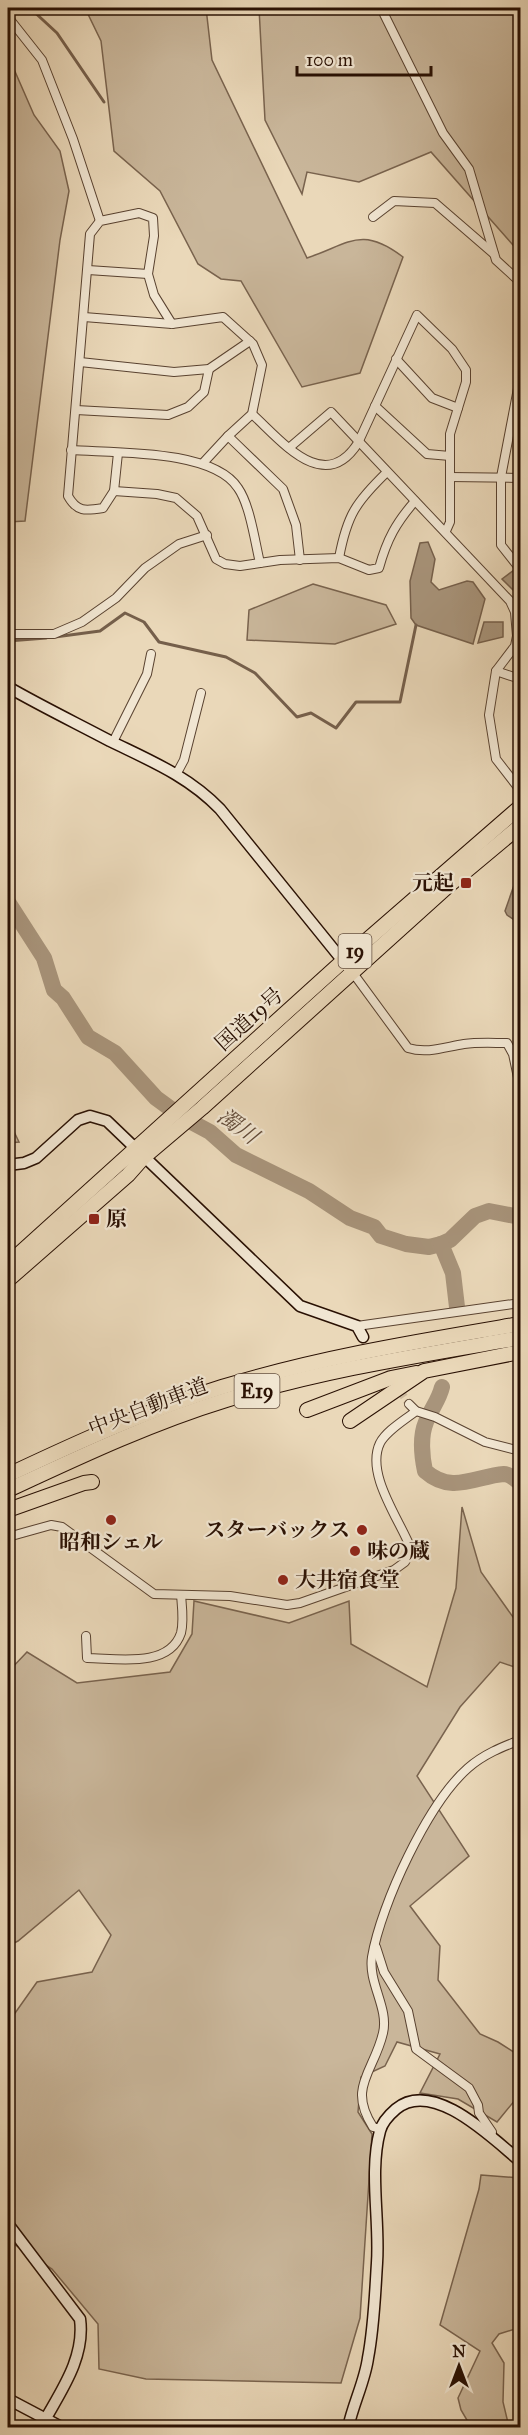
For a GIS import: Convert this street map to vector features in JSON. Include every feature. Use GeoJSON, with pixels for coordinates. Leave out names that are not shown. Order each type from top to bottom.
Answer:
{"type":"FeatureCollection","features":[{"type":"Feature","properties":{"kind":"highway","name":"国道19号"},"geometry":{"type":"LineString","coordinates":[[197,1103],[343,961],[520,807]]}},
{"type":"Feature","properties":{"kind":"highway","name":"国道19号"},"geometry":{"type":"LineString","coordinates":[[8,1264],[353,973],[448,886],[520,826]]}},
{"type":"Feature","properties":{"kind":"highway","name":"国道19号"},"geometry":{"type":"LineString","coordinates":[[8,1280],[128,1175],[139,1154]]}},
{"type":"Feature","properties":{"kind":"highway","name":"中央自動車道"},"geometry":{"type":"LineString","coordinates":[[8,1475],[108,1429],[222,1387],[282,1370],[345,1356],[520,1324]]}},
{"type":"Feature","properties":{"kind":"highway","name":"中央自動車道"},"geometry":{"type":"LineString","coordinates":[[8,1490],[114,1441],[226,1400],[347,1368],[520,1338]]}},
{"type":"Feature","properties":{"kind":"highway"},"geometry":{"type":"LineString","coordinates":[[307,1410],[391,1378],[520,1352]]}},
{"type":"Feature","properties":{"kind":"highway"},"geometry":{"type":"LineString","coordinates":[[350,1420],[424,1371]]}},
{"type":"Feature","properties":{"kind":"highway"},"geometry":{"type":"LineString","coordinates":[[8,1510],[92,1482]]}},
{"type":"Feature","properties":{"kind":"street"},"geometry":{"type":"LineString","coordinates":[[381,8],[443,133],[469,169],[496,260],[520,282]]}},
{"type":"Feature","properties":{"kind":"street"},"geometry":{"type":"LineString","coordinates":[[8,17],[42,60],[73,139],[100,221]]}},
{"type":"Feature","properties":{"kind":"street"},"geometry":{"type":"LineString","coordinates":[[373,217],[394,201],[435,204],[494,254]]}},
{"type":"Feature","properties":{"kind":"street"},"geometry":{"type":"LineString","coordinates":[[118,453],[114,491],[103,508],[85,511],[75,507],[68,496],[71,450],[90,234],[100,221],[139,213],[153,218],[154,236],[148,274],[154,295],[172,324]]}},
{"type":"Feature","properties":{"kind":"street"},"geometry":{"type":"LineString","coordinates":[[88,270],[148,274]]}},
{"type":"Feature","properties":{"kind":"street"},"geometry":{"type":"LineString","coordinates":[[252,414],[293,454],[305,461],[330,465],[339,463],[351,454],[358,443],[417,315],[464,364],[466,382],[450,434],[450,522],[446,531]]}},
{"type":"Feature","properties":{"kind":"street"},"geometry":{"type":"LineString","coordinates":[[84,317],[172,324],[223,317],[250,341],[262,365],[252,414],[203,463]]}},
{"type":"Feature","properties":{"kind":"street"},"geometry":{"type":"LineString","coordinates":[[80,362],[174,372],[209,369],[250,341]]}},
{"type":"Feature","properties":{"kind":"street"},"geometry":{"type":"LineString","coordinates":[[396,359],[432,398],[458,408]]}},
{"type":"Feature","properties":{"kind":"street"},"geometry":{"type":"LineString","coordinates":[[76,410],[168,416],[188,406],[204,392],[209,369]]}},
{"type":"Feature","properties":{"kind":"street"},"geometry":{"type":"LineString","coordinates":[[520,378],[501,477],[501,545],[520,569]]}},
{"type":"Feature","properties":{"kind":"street"},"geometry":{"type":"LineString","coordinates":[[375,406],[427,454],[450,456]]}},
{"type":"Feature","properties":{"kind":"street"},"geometry":{"type":"LineString","coordinates":[[289,448],[331,412],[510,601],[515,612],[519,636],[515,646],[496,671],[489,715],[496,759],[520,790]]}},
{"type":"Feature","properties":{"kind":"street"},"geometry":{"type":"LineString","coordinates":[[228,436],[283,489],[296,525],[300,560]]}},
{"type":"Feature","properties":{"kind":"street"},"geometry":{"type":"LineString","coordinates":[[71,450],[187,459],[218,470],[238,487],[246,508],[260,563]]}},
{"type":"Feature","properties":{"kind":"street"},"geometry":{"type":"LineString","coordinates":[[339,558],[345,527],[361,498],[387,472]]}},
{"type":"Feature","properties":{"kind":"street"},"geometry":{"type":"LineString","coordinates":[[450,477],[520,478]]}},
{"type":"Feature","properties":{"kind":"street"},"geometry":{"type":"LineString","coordinates":[[114,491],[157,494],[176,498],[197,516],[216,559],[225,564],[240,566],[339,558],[369,570],[380,568],[384,547],[396,523],[415,501]]}},
{"type":"Feature","properties":{"kind":"street"},"geometry":{"type":"LineString","coordinates":[[8,636],[11,634],[54,634],[82,622],[116,598],[145,568],[179,544],[207,535]]}},
{"type":"Feature","properties":{"kind":"street"},"geometry":{"type":"LineString","coordinates":[[113,742],[147,674],[151,654]]}},
{"type":"Feature","properties":{"kind":"street"},"geometry":{"type":"LineString","coordinates":[[496,671],[520,679]]}},
{"type":"Feature","properties":{"kind":"street"},"geometry":{"type":"LineString","coordinates":[[8,687],[177,773],[220,808],[353,973],[408,1048],[418,1051],[439,1050],[466,1043],[507,1043],[513,1054],[520,1087]]}},
{"type":"Feature","properties":{"kind":"street"},"geometry":{"type":"LineString","coordinates":[[177,773],[184,760],[201,693]]}},
{"type":"Feature","properties":{"kind":"street"},"geometry":{"type":"LineString","coordinates":[[8,1165],[24,1163],[36,1158],[78,1120],[90,1116],[107,1121],[300,1306],[357,1326],[520,1303]]}},
{"type":"Feature","properties":{"kind":"street"},"geometry":{"type":"LineString","coordinates":[[357,1326],[363,1338]]}},
{"type":"Feature","properties":{"kind":"street"},"geometry":{"type":"LineString","coordinates":[[410,1404],[416,1411],[435,1417],[485,1442],[520,1452]]}},
{"type":"Feature","properties":{"kind":"street"},"geometry":{"type":"LineString","coordinates":[[8,1537],[56,1525],[146,1590],[161,1596],[230,1596],[293,1605],[394,1570],[405,1562],[411,1549],[388,1502],[376,1464],[380,1442],[416,1411]]}},
{"type":"Feature","properties":{"kind":"street"},"geometry":{"type":"LineString","coordinates":[[86,1636],[87,1658],[148,1658],[160,1655],[176,1643],[180,1634],[181,1595]]}},
{"type":"Feature","properties":{"kind":"street"},"geometry":{"type":"LineString","coordinates":[[380,2129],[373,2127],[361,2104],[366,2077],[384,2032],[382,2012],[372,1974],[372,1957],[385,1912],[419,1833],[445,1795],[464,1772],[479,1759],[520,1740]]}},
{"type":"Feature","properties":{"kind":"street"},"geometry":{"type":"LineString","coordinates":[[376,1946],[384,1972],[408,2011],[416,2049],[469,2088],[478,2105],[479,2113],[492,2132],[491,2137]]}},
{"type":"Feature","properties":{"kind":"street"},"geometry":{"type":"LineString","coordinates":[[348,2427],[368,2360],[378,2246],[376,2164],[380,2129],[400,2106],[414,2102],[439,2104],[457,2111],[520,2162]]}},
{"type":"Feature","properties":{"kind":"street"},"geometry":{"type":"LineString","coordinates":[[8,2224],[80,2319],[80,2342],[73,2369],[46,2418]]}},
{"type":"Feature","properties":{"kind":"street"},"geometry":{"type":"LineString","coordinates":[[8,2399],[63,2427]]}},
{"type":"Feature","properties":{"kind":"shaded area"},"geometry":{"type":"Polygon","coordinates":[[[85,8],[206,8],[212,60],[307,258],[355,240],[376,242],[389,247],[403,257],[360,373],[302,387],[241,281],[221,279],[198,264],[160,191],[114,151],[101,41],[85,8]]]}},
{"type":"Feature","properties":{"kind":"shaded area"},"geometry":{"type":"Polygon","coordinates":[[[259,8],[520,8],[520,253],[431,152],[359,182],[307,172],[302,194],[265,120],[259,8]]]}},
{"type":"Feature","properties":{"kind":"shaded area"},"geometry":{"type":"Polygon","coordinates":[[[8,62],[13,67],[34,115],[60,151],[69,191],[60,240],[25,521],[8,522],[8,62]]]}},
{"type":"Feature","properties":{"kind":"shaded area"},"geometry":{"type":"Polygon","coordinates":[[[428,542],[435,559],[431,582],[439,590],[467,581],[473,582],[485,599],[473,644],[416,625],[411,618],[410,581],[420,543],[428,542]]]}},
{"type":"Feature","properties":{"kind":"shaded area"},"geometry":{"type":"Polygon","coordinates":[[[514,570],[520,577],[520,591],[517,594],[502,579],[514,570]]]}},
{"type":"Feature","properties":{"kind":"shaded area"},"geometry":{"type":"Polygon","coordinates":[[[313,584],[386,605],[396,624],[335,644],[247,640],[249,610],[313,584]]]}},
{"type":"Feature","properties":{"kind":"shaded area"},"geometry":{"type":"Polygon","coordinates":[[[484,622],[503,622],[503,637],[478,643],[484,622]]]}},
{"type":"Feature","properties":{"kind":"shaded area"},"geometry":{"type":"Polygon","coordinates":[[[520,868],[520,924],[505,911],[520,868]]]}},
{"type":"Feature","properties":{"kind":"shaded area"},"geometry":{"type":"Polygon","coordinates":[[[8,1119],[19,1142],[8,1143],[8,1119]]]}},
{"type":"Feature","properties":{"kind":"shaded area"},"geometry":{"type":"Polygon","coordinates":[[[462,1507],[481,1572],[520,1627],[520,1669],[500,1662],[460,1707],[417,1776],[469,1856],[410,1906],[440,1946],[438,1980],[480,2034],[520,2056],[520,2094],[497,2122],[458,2099],[420,2093],[440,2054],[397,2042],[385,2066],[361,2077],[358,2112],[372,2134],[360,2318],[341,2383],[146,2379],[99,2369],[98,2324],[52,2269],[8,2240],[8,2023],[37,1982],[92,1972],[111,1935],[79,1890],[18,1941],[8,1946],[8,1672],[27,1652],[77,1683],[170,1672],[192,1634],[194,1601],[289,1623],[349,1601],[351,1644],[427,1687],[456,1588],[462,1507]]]}},
{"type":"Feature","properties":{"kind":"shaded area"},"geometry":{"type":"Polygon","coordinates":[[[481,2175],[520,2178],[520,2315],[515,2329],[499,2334],[492,2343],[504,2363],[503,2402],[509,2427],[471,2427],[461,2410],[458,2398],[480,2351],[440,2325],[481,2175]]]}},
{"type":"Feature","properties":{"kind":"waterway"},"geometry":{"type":"LineString","coordinates":[[30,8],[57,33],[104,102]]}},
{"type":"Feature","properties":{"kind":"waterway"},"geometry":{"type":"LineString","coordinates":[[55,637],[100,631],[125,613],[144,622],[159,642],[226,657],[255,673],[297,717],[311,713],[336,728],[356,702],[400,702],[416,625]]}},
{"type":"Feature","properties":{"kind":"waterway"},"geometry":{"type":"LineString","coordinates":[[8,641],[46,638]]}},
{"type":"Feature","properties":{"kind":"waterway","name":"濁川"},"geometry":{"type":"LineString","coordinates":[[8,902],[44,958],[54,990],[63,998],[88,1037],[115,1053],[156,1098],[182,1117],[210,1132],[236,1155],[309,1191],[350,1218],[374,1227],[381,1236],[406,1244],[429,1247],[441,1244],[450,1240],[475,1216],[489,1211],[520,1217]]}},
{"type":"Feature","properties":{"kind":"waterway"},"geometry":{"type":"LineString","coordinates":[[441,1244],[453,1273],[457,1307]]}},
{"type":"Feature","properties":{"kind":"waterway"},"geometry":{"type":"LineString","coordinates":[[442,1387],[424,1428],[422,1446],[425,1471],[445,1482],[464,1482],[504,1474],[520,1483]]}},
{"type":"Feature","properties":{"kind":"tunnel"},"geometry":{"type":"LineString","coordinates":[[379,1361],[409,1404]]}},
{"type":"Feature","properties":{"kind":"place","name":"元起"},"geometry":{"type":"Point","coordinates":[466,883]}},
{"type":"Feature","properties":{"kind":"place","name":"原"},"geometry":{"type":"Point","coordinates":[94,1219]}},
{"type":"Feature","properties":{"kind":"place","name":"昭和シェル"},"geometry":{"type":"Point","coordinates":[111,1520]}},
{"type":"Feature","properties":{"kind":"place","name":"スターバックス"},"geometry":{"type":"Point","coordinates":[362,1530]}},
{"type":"Feature","properties":{"kind":"place","name":"味の蔵"},"geometry":{"type":"Point","coordinates":[355,1551]}},
{"type":"Feature","properties":{"kind":"place","name":"大井宿食堂"},"geometry":{"type":"Point","coordinates":[283,1580]}}]}
